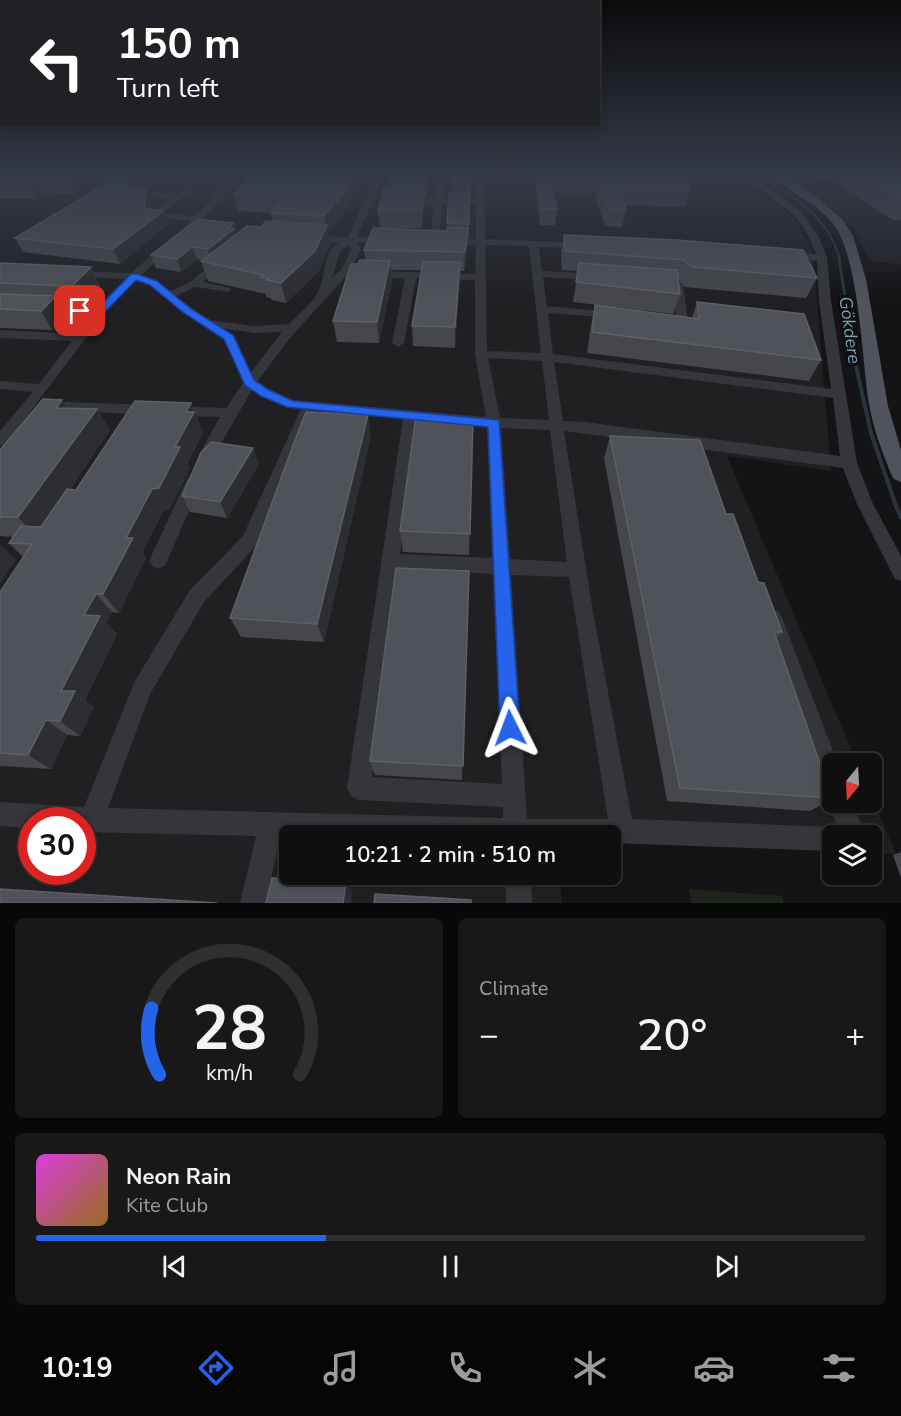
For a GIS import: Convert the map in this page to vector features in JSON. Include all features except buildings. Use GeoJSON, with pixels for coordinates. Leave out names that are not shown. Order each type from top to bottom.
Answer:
{"type":"FeatureCollection","features":[{"type":"Feature","properties":{"kind":"main road"},"geometry":{"type":"LineString","coordinates":[[830,215],[840,224],[850,242],[859,283],[877,398],[889,447],[901,474]]}},
{"type":"Feature","properties":{"kind":"street"},"geometry":{"type":"LineString","coordinates":[[156,215],[198,224]]}},
{"type":"Feature","properties":{"kind":"street"},"geometry":{"type":"LineString","coordinates":[[0,441],[100,312],[134,276],[198,224],[205,215]]}},
{"type":"Feature","properties":{"kind":"street"},"geometry":{"type":"LineString","coordinates":[[324,292],[328,269],[336,255],[337,248],[351,240],[363,215]]}},
{"type":"Feature","properties":{"kind":"street"},"geometry":{"type":"LineString","coordinates":[[435,236],[436,215]]}},
{"type":"Feature","properties":{"kind":"street"},"geometry":{"type":"LineString","coordinates":[[481,215],[481,354],[494,423],[516,825]]}},
{"type":"Feature","properties":{"kind":"street"},"geometry":{"type":"LineString","coordinates":[[799,215],[814,237],[822,258],[837,394],[849,463],[865,504],[901,573]]}},
{"type":"Feature","properties":{"kind":"street"},"geometry":{"type":"LineString","coordinates":[[424,231],[435,236],[592,245]]}},
{"type":"Feature","properties":{"kind":"street"},"geometry":{"type":"LineString","coordinates":[[351,240],[356,250],[353,274]]}},
{"type":"Feature","properties":{"kind":"street"},"geometry":{"type":"LineString","coordinates":[[308,246],[296,241],[399,241]]}},
{"type":"Feature","properties":{"kind":"street"},"geometry":{"type":"LineString","coordinates":[[534,243],[554,425],[606,749],[622,831],[822,839]]}},
{"type":"Feature","properties":{"kind":"street"},"geometry":{"type":"LineString","coordinates":[[168,296],[194,284],[231,254]]}},
{"type":"Feature","properties":{"kind":"street"},"geometry":{"type":"LineString","coordinates":[[777,254],[822,258]]}},
{"type":"Feature","properties":{"kind":"street"},"geometry":{"type":"LineString","coordinates":[[67,273],[134,276],[153,283],[200,319],[229,337],[249,382],[265,393],[291,405],[494,423],[585,427],[849,463]]}},
{"type":"Feature","properties":{"kind":"street"},"geometry":{"type":"LineString","coordinates":[[158,561],[179,510],[228,413],[249,382],[324,292],[353,274],[482,277]]}},
{"type":"Feature","properties":{"kind":"street"},"geometry":{"type":"LineString","coordinates":[[537,274],[608,278]]}},
{"type":"Feature","properties":{"kind":"street"},"geometry":{"type":"LineString","coordinates":[[398,343],[411,275]]}},
{"type":"Feature","properties":{"kind":"street"},"geometry":{"type":"LineString","coordinates":[[655,283],[678,285],[682,321],[658,319]]}},
{"type":"Feature","properties":{"kind":"street"},"geometry":{"type":"LineString","coordinates":[[194,284],[226,290]]}},
{"type":"Feature","properties":{"kind":"street"},"geometry":{"type":"LineString","coordinates":[[33,308],[100,312]]}},
{"type":"Feature","properties":{"kind":"street"},"geometry":{"type":"LineString","coordinates":[[541,309],[623,316]]}},
{"type":"Feature","properties":{"kind":"street"},"geometry":{"type":"LineString","coordinates":[[200,319],[245,330],[278,330],[296,326]]}},
{"type":"Feature","properties":{"kind":"street"},"geometry":{"type":"LineString","coordinates":[[0,334],[79,338]]}},
{"type":"Feature","properties":{"kind":"street"},"geometry":{"type":"LineString","coordinates":[[481,354],[547,357],[837,394]]}},
{"type":"Feature","properties":{"kind":"street"},"geometry":{"type":"LineString","coordinates":[[0,386],[42,388]]}},
{"type":"Feature","properties":{"kind":"street"},"geometry":{"type":"LineString","coordinates":[[30,405],[228,413]]}},
{"type":"Feature","properties":{"kind":"street"},"geometry":{"type":"LineString","coordinates":[[96,807],[142,688],[197,596],[250,541],[309,406]]}},
{"type":"Feature","properties":{"kind":"street"},"geometry":{"type":"LineString","coordinates":[[411,415],[359,788],[514,796]]}},
{"type":"Feature","properties":{"kind":"street"},"geometry":{"type":"LineString","coordinates":[[390,561],[577,570]]}},
{"type":"Feature","properties":{"kind":"street"},"geometry":{"type":"LineString","coordinates":[[769,609],[822,753]]}},
{"type":"Feature","properties":{"kind":"street"},"geometry":{"type":"LineString","coordinates":[[0,814],[18,815]]}},
{"type":"Feature","properties":{"kind":"street"},"geometry":{"type":"LineString","coordinates":[[96,820],[279,825]]}},
{"type":"Feature","properties":{"kind":"street"},"geometry":{"type":"LineString","coordinates":[[253,903],[271,825]]}},
{"type":"Feature","properties":{"kind":"street"},"geometry":{"type":"LineString","coordinates":[[518,885],[519,903]]}},
{"type":"Feature","properties":{"kind":"shaded area"},"geometry":{"type":"Polygon","coordinates":[[[0,215],[790,215],[795,219],[813,251],[831,471],[727,456],[853,753],[822,753],[822,813],[879,813],[896,854],[882,853],[882,825],[822,825],[822,851],[621,840],[621,825],[279,825],[279,885],[560,885],[562,903],[0,903],[0,215]]]}},
{"type":"Feature","properties":{"kind":"shaded area"},"geometry":{"type":"Polygon","coordinates":[[[839,215],[901,215],[901,265],[869,260],[853,228],[839,215]]]}},
{"type":"Feature","properties":{"kind":"shaded area"},"geometry":{"type":"Polygon","coordinates":[[[689,889],[782,896],[784,903],[691,903],[689,889]]]}},
{"type":"Feature","properties":{"kind":"waterway","name":"Gökdere"},"geometry":{"type":"LineString","coordinates":[[814,215],[827,230],[840,259]]}},
{"type":"Feature","properties":{"kind":"waterway","name":"Gökdere"},"geometry":{"type":"LineString","coordinates":[[839,258],[856,368]]}},
{"type":"Feature","properties":{"kind":"waterway","name":"Gökdere"},"geometry":{"type":"LineString","coordinates":[[856,366],[871,433],[896,506]]}},
{"type":"Feature","properties":{"kind":"waterway","name":"Gökdere"},"geometry":{"type":"LineString","coordinates":[[895,504],[901,517]]}},
{"type":"Feature","properties":{"kind":"route"},"geometry":{"type":"LineString","coordinates":[[80,311],[100,312],[134,276],[153,283],[187,311],[229,337],[249,382],[265,393],[291,405],[494,423],[510,728]]}}]}
